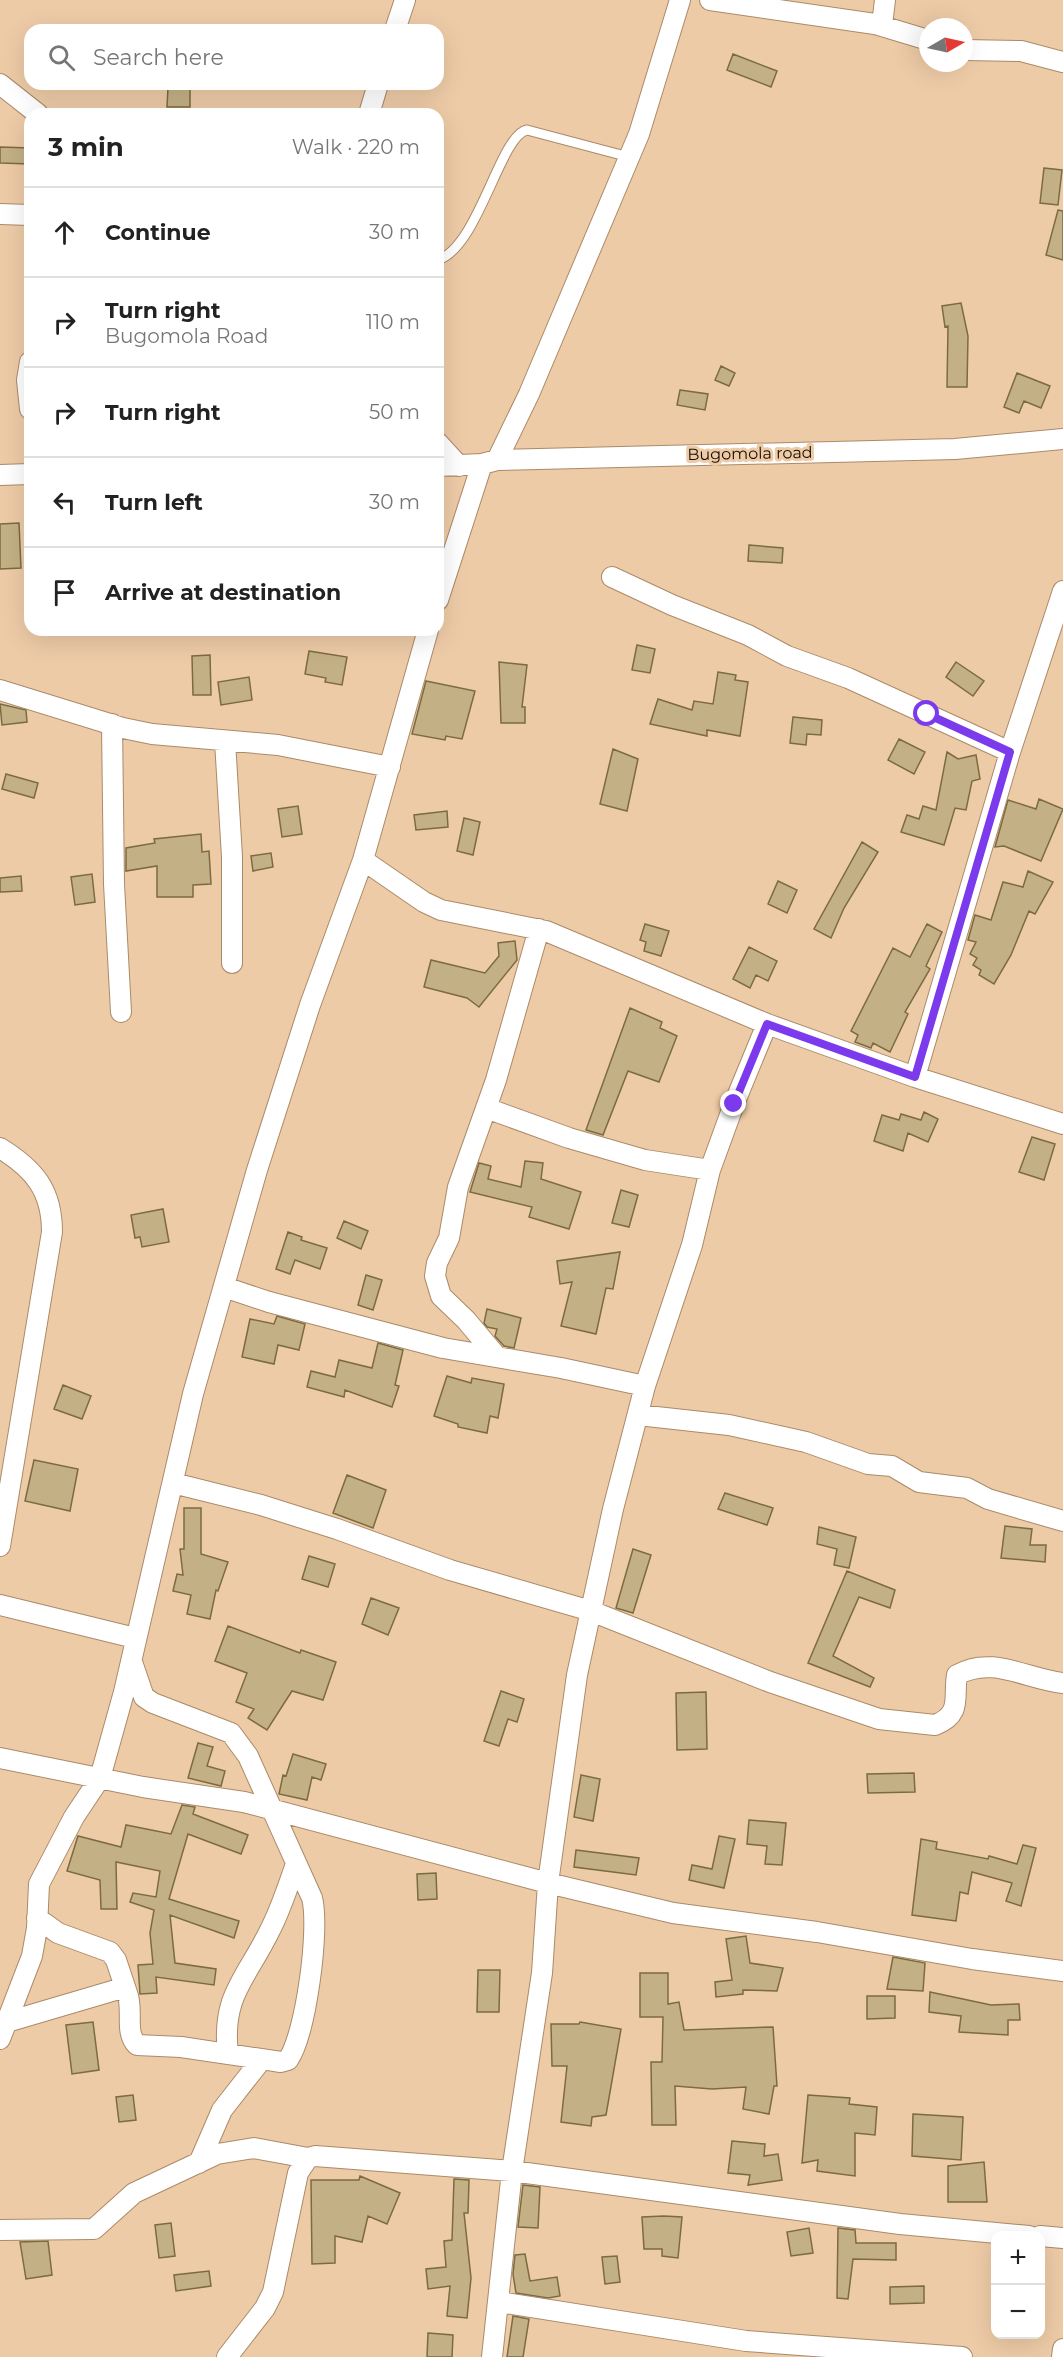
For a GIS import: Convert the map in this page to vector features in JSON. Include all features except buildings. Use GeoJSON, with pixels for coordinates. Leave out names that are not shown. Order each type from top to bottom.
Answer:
{"type":"FeatureCollection","features":[{"type":"Feature","properties":{"kind":"street"},"geometry":{"type":"LineString","coordinates":[[397,24],[405,0]]}},
{"type":"Feature","properties":{"kind":"street"},"geometry":{"type":"LineString","coordinates":[[444,584],[490,462],[529,394],[629,157],[680,0]]}},
{"type":"Feature","properties":{"kind":"street"},"geometry":{"type":"LineString","coordinates":[[710,0],[882,25],[919,37]]}},
{"type":"Feature","properties":{"kind":"street"},"geometry":{"type":"LineString","coordinates":[[882,25],[885,0]]}},
{"type":"Feature","properties":{"kind":"street"},"geometry":{"type":"LineString","coordinates":[[973,50],[1021,51],[1063,62]]}},
{"type":"Feature","properties":{"kind":"street"},"geometry":{"type":"LineString","coordinates":[[0,84],[30,108]]}},
{"type":"Feature","properties":{"kind":"street"},"geometry":{"type":"LineString","coordinates":[[371,108],[376,90]]}},
{"type":"Feature","properties":{"kind":"street"},"geometry":{"type":"LineString","coordinates":[[0,214],[24,215]]}},
{"type":"Feature","properties":{"kind":"street","name":"Bugomola road"},"geometry":{"type":"LineString","coordinates":[[444,466],[490,462],[955,449],[1063,440]]}},
{"type":"Feature","properties":{"kind":"street"},"geometry":{"type":"LineString","coordinates":[[444,450],[459,466]]}},
{"type":"Feature","properties":{"kind":"street"},"geometry":{"type":"LineString","coordinates":[[0,475],[24,474]]}},
{"type":"Feature","properties":{"kind":"street"},"geometry":{"type":"LineString","coordinates":[[612,577],[672,605],[748,635],[787,656],[848,678],[1010,752]]}},
{"type":"Feature","properties":{"kind":"street"},"geometry":{"type":"LineString","coordinates":[[915,1077],[1010,752],[1063,591]]}},
{"type":"Feature","properties":{"kind":"street"},"geometry":{"type":"LineString","coordinates":[[4,2030],[32,1956],[39,1884],[74,1817],[100,1778],[193,1394],[261,1158],[310,1005],[363,860],[426,636]]}},
{"type":"Feature","properties":{"kind":"street"},"geometry":{"type":"LineString","coordinates":[[0,690],[152,734],[278,746],[390,767]]}},
{"type":"Feature","properties":{"kind":"street"},"geometry":{"type":"LineString","coordinates":[[112,724],[114,884],[121,1012]]}},
{"type":"Feature","properties":{"kind":"street"},"geometry":{"type":"LineString","coordinates":[[225,741],[232,857],[232,963]]}},
{"type":"Feature","properties":{"kind":"street"},"geometry":{"type":"LineString","coordinates":[[363,860],[434,907],[539,929],[578,943],[767,1024],[915,1077],[1063,1124]]}},
{"type":"Feature","properties":{"kind":"street"},"geometry":{"type":"LineString","coordinates":[[497,1357],[466,1320],[441,1296],[435,1276],[437,1263],[449,1238],[458,1187],[486,1108],[539,929]]}},
{"type":"Feature","properties":{"kind":"street"},"geometry":{"type":"LineString","coordinates":[[492,2357],[512,2171],[542,1973],[548,1883],[568,1728],[591,1611],[613,1509],[645,1386],[700,1216],[710,1170],[767,1024]]}},
{"type":"Feature","properties":{"kind":"street"},"geometry":{"type":"LineString","coordinates":[[486,1108],[569,1138],[645,1160],[710,1170]]}},
{"type":"Feature","properties":{"kind":"street"},"geometry":{"type":"LineString","coordinates":[[0,1148],[18,1160],[46,1191],[51,1204],[52,1232],[0,1546]]}},
{"type":"Feature","properties":{"kind":"street"},"geometry":{"type":"LineString","coordinates":[[224,1287],[269,1302],[443,1348],[645,1386]]}},
{"type":"Feature","properties":{"kind":"street"},"geometry":{"type":"LineString","coordinates":[[638,1415],[729,1425],[806,1442],[868,1464],[892,1466],[919,1482],[967,1488],[988,1499],[1063,1521]]}},
{"type":"Feature","properties":{"kind":"street"},"geometry":{"type":"LineString","coordinates":[[173,1483],[272,1508],[450,1570],[591,1611],[770,1682],[879,1719],[934,1725],[940,1723],[952,1712],[958,1694],[957,1675],[978,1666],[990,1665],[1028,1677],[1063,1683]]}},
{"type":"Feature","properties":{"kind":"street"},"geometry":{"type":"LineString","coordinates":[[0,1605],[133,1647]]}},
{"type":"Feature","properties":{"kind":"street"},"geometry":{"type":"LineString","coordinates":[[37,1918],[64,1935],[110,1952],[116,1960],[127,1993],[131,2010],[130,2034],[137,2045],[283,2062],[292,2055],[310,1985],[314,1904],[248,1756],[231,1733],[153,1703],[141,1692],[133,1647]]}},
{"type":"Feature","properties":{"kind":"street"},"geometry":{"type":"LineString","coordinates":[[0,1758],[100,1778],[233,1800],[548,1883],[673,1913],[818,1932],[972,1959],[1063,1971]]}},
{"type":"Feature","properties":{"kind":"street"},"geometry":{"type":"LineString","coordinates":[[228,2054],[226,2022],[230,2003],[273,1924],[296,1864]]}},
{"type":"Feature","properties":{"kind":"street"},"geometry":{"type":"LineString","coordinates":[[4,2030],[119,1989],[127,1993]]}},
{"type":"Feature","properties":{"kind":"street"},"geometry":{"type":"LineString","coordinates":[[199,2163],[222,2110],[262,2059]]}},
{"type":"Feature","properties":{"kind":"street"},"geometry":{"type":"LineString","coordinates":[[0,2230],[94,2229],[100,2227],[124,2199],[217,2154],[254,2148],[308,2158],[315,2156],[512,2171],[900,2224],[991,2232]]}},
{"type":"Feature","properties":{"kind":"street"},"geometry":{"type":"LineString","coordinates":[[227,2357],[265,2308],[273,2292],[298,2172],[308,2158]]}},
{"type":"Feature","properties":{"kind":"street"},"geometry":{"type":"LineString","coordinates":[[1045,2236],[1063,2238]]}},
{"type":"Feature","properties":{"kind":"street"},"geometry":{"type":"LineString","coordinates":[[499,2302],[746,2341],[962,2357]]}},
{"type":"Feature","properties":{"kind":"street"},"geometry":{"type":"LineString","coordinates":[[1062,2357],[1063,2349]]}},
{"type":"Feature","properties":{"kind":"lane"},"geometry":{"type":"LineString","coordinates":[[444,258],[458,246],[518,133],[527,130],[629,157]]}},
{"type":"Feature","properties":{"kind":"route"},"geometry":{"type":"LineString","coordinates":[[734,1104],[767,1024],[915,1077],[1010,752],[927,714]]}}]}
